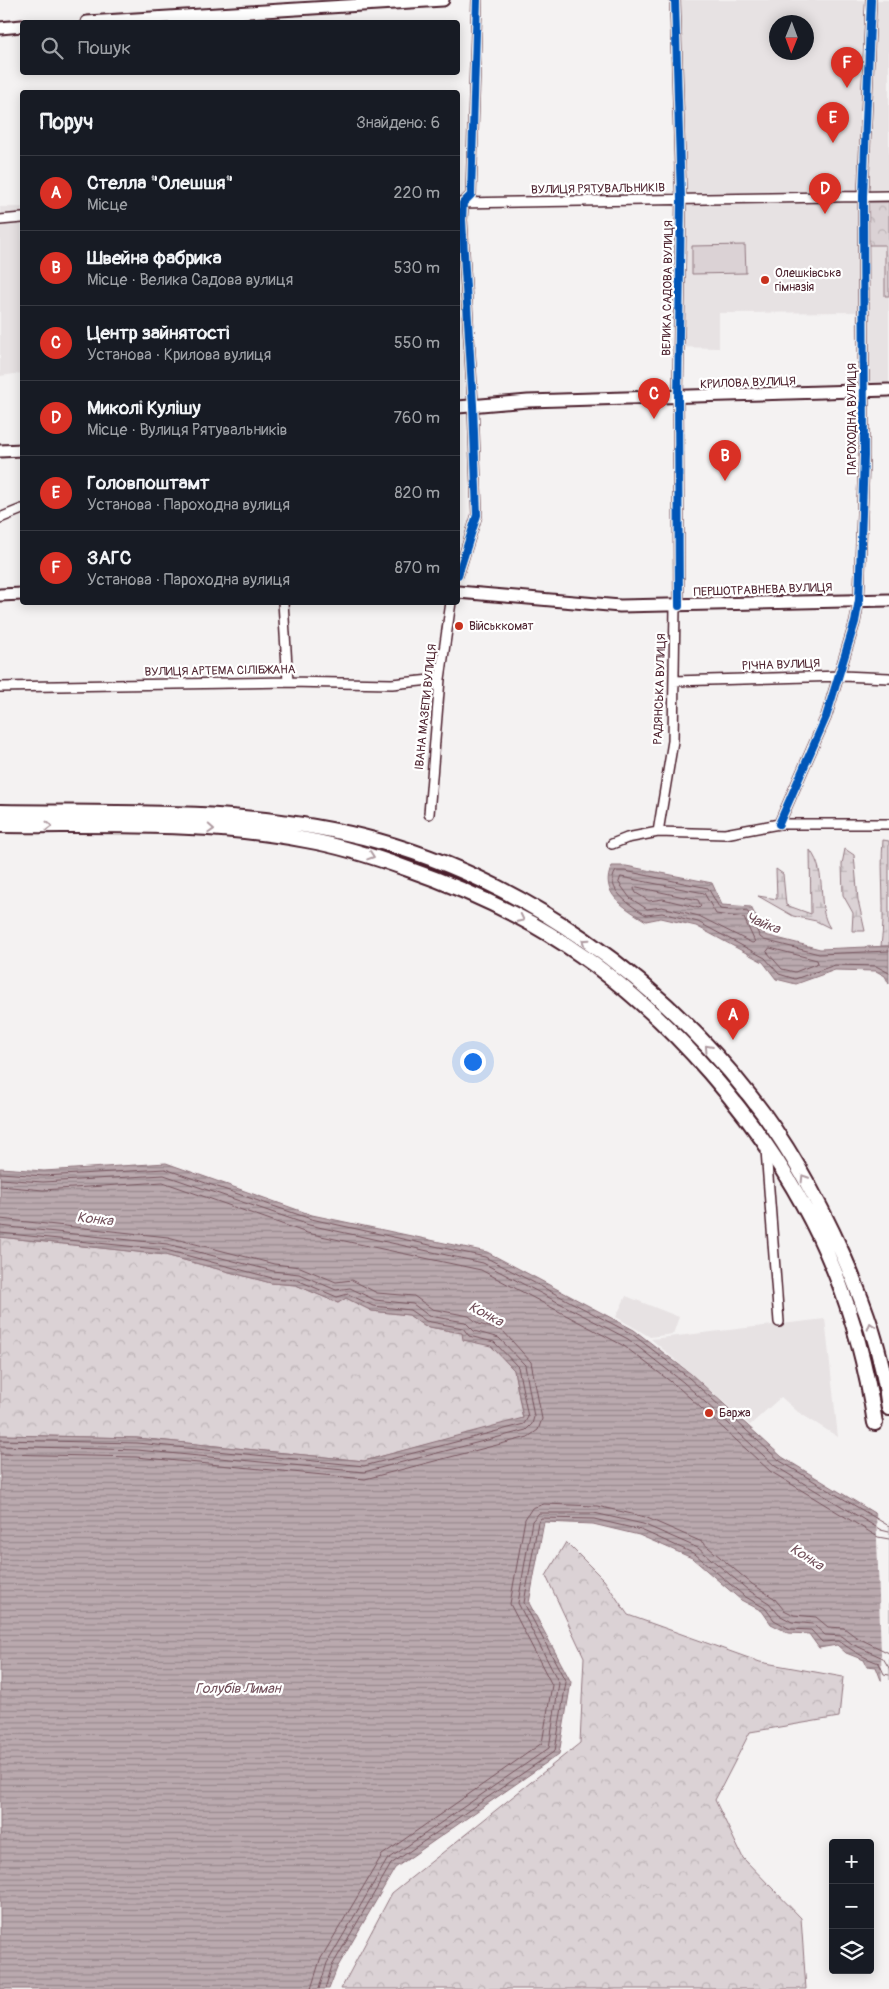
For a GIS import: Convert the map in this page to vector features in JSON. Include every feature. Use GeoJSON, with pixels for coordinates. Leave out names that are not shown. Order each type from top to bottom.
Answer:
{"type":"FeatureCollection","features":[{"type":"Feature","properties":{"kind":"highway"},"geometry":{"type":"LineString","coordinates":[[0,812],[224,815],[278,820],[379,841],[468,874],[529,906],[593,947],[649,990],[698,1036],[749,1094],[772,1125],[810,1187],[860,1294],[872,1328],[889,1408]]}},
{"type":"Feature","properties":{"kind":"highway"},"geometry":{"type":"LineString","coordinates":[[0,826],[162,827],[254,832],[308,840],[363,853],[476,896],[534,925],[635,997],[681,1040],[727,1092],[766,1147],[807,1215],[833,1268],[854,1327],[869,1386],[875,1423]]}},
{"type":"Feature","properties":{"kind":"street"},"geometry":{"type":"LineString","coordinates":[[119,20],[443,0]]}},
{"type":"Feature","properties":{"kind":"street"},"geometry":{"type":"LineString","coordinates":[[460,569],[477,515],[473,405],[460,203],[471,195],[477,0]]}},
{"type":"Feature","properties":{"kind":"street","name":"ВЕЛИКА САДОВА ВУЛИЦЯ"},"geometry":{"type":"LineString","coordinates":[[675,0],[681,200],[677,606]]}},
{"type":"Feature","properties":{"kind":"street","name":"ПАРОХОДНА ВУЛИЦЯ"},"geometry":{"type":"LineString","coordinates":[[779,824],[826,717],[840,676],[859,600],[864,456],[863,196],[871,0]]}},
{"type":"Feature","properties":{"kind":"street"},"geometry":{"type":"LineString","coordinates":[[0,28],[20,26]]}},
{"type":"Feature","properties":{"kind":"street","name":"ВУЛИЦЯ РЯТУВАЛЬНИКІВ"},"geometry":{"type":"LineString","coordinates":[[460,203],[889,196]]}},
{"type":"Feature","properties":{"kind":"street"},"geometry":{"type":"LineString","coordinates":[[0,220],[20,218]]}},
{"type":"Feature","properties":{"kind":"street","name":"КРИЛОВА ВУЛИЦЯ"},"geometry":{"type":"LineString","coordinates":[[460,407],[528,401],[889,390]]}},
{"type":"Feature","properties":{"kind":"street"},"geometry":{"type":"LineString","coordinates":[[0,451],[20,450]]}},
{"type":"Feature","properties":{"kind":"street"},"geometry":{"type":"LineString","coordinates":[[0,518],[20,510]]}},
{"type":"Feature","properties":{"kind":"street","name":"ПЕРШОТРАВНЕВА ВУЛИЦЯ"},"geometry":{"type":"LineString","coordinates":[[460,592],[620,606],[889,600]]}},
{"type":"Feature","properties":{"kind":"street"},"geometry":{"type":"LineString","coordinates":[[0,595],[20,594]]}},
{"type":"Feature","properties":{"kind":"street"},"geometry":{"type":"LineString","coordinates":[[283,605],[288,682]]}},
{"type":"Feature","properties":{"kind":"street","name":"ІВАНА МАЗЕПИ ВУЛИЦЯ"},"geometry":{"type":"LineString","coordinates":[[429,814],[440,679],[451,605]]}},
{"type":"Feature","properties":{"kind":"street","name":"РАДЯНСЬКА ВУЛИЦЯ"},"geometry":{"type":"LineString","coordinates":[[658,832],[673,741],[677,606]]}},
{"type":"Feature","properties":{"kind":"street","name":"РІЧНА ВУЛИЦЯ"},"geometry":{"type":"LineString","coordinates":[[674,681],[840,676],[889,678]]}},
{"type":"Feature","properties":{"kind":"street","name":"ВУЛИЦЯ АРТЕМА СІЛІБЖАНА"},"geometry":{"type":"LineString","coordinates":[[0,687],[288,682],[392,684],[440,679]]}},
{"type":"Feature","properties":{"kind":"street"},"geometry":{"type":"LineString","coordinates":[[612,844],[627,838],[658,832],[725,834],[779,824],[889,824]]}},
{"type":"Feature","properties":{"kind":"street"},"geometry":{"type":"LineString","coordinates":[[766,1147],[779,1322]]}},
{"type":"Feature","properties":{"kind":"shaded area"},"geometry":{"type":"Polygon","coordinates":[[[669,0],[889,0],[889,399],[858,399],[856,312],[719,313],[719,348],[672,347],[674,203],[669,0]]]}},
{"type":"Feature","properties":{"kind":"shaded area"},"geometry":{"type":"Polygon","coordinates":[[[0,207],[20,207],[20,373],[0,376],[0,207]]]}},
{"type":"Feature","properties":{"kind":"shaded area"},"geometry":{"type":"Polygon","coordinates":[[[626,1296],[679,1317],[673,1334],[650,1337],[616,1317],[626,1296]]]}},
{"type":"Feature","properties":{"kind":"shaded area"},"geometry":{"type":"Polygon","coordinates":[[[825,1319],[838,1437],[798,1412],[781,1397],[750,1425],[651,1339],[825,1319]]]}},
{"type":"Feature","properties":{"kind":"green space"},"geometry":{"type":"Polygon","coordinates":[[[866,202],[889,202],[889,296],[885,296],[885,245],[867,245],[866,202]]]}},
{"type":"Feature","properties":{"kind":"green space"},"geometry":{"type":"Polygon","coordinates":[[[745,245],[746,273],[692,274],[692,246],[745,245]]]}},
{"type":"Feature","properties":{"kind":"green space"},"geometry":{"type":"Polygon","coordinates":[[[883,840],[889,841],[889,946],[881,946],[883,920],[883,840]]]}},
{"type":"Feature","properties":{"kind":"green space"},"geometry":{"type":"Polygon","coordinates":[[[845,849],[854,855],[858,900],[865,931],[852,931],[853,913],[843,895],[842,864],[845,849]]]}},
{"type":"Feature","properties":{"kind":"green space"},"geometry":{"type":"Polygon","coordinates":[[[810,850],[819,870],[823,910],[830,928],[816,921],[793,916],[758,896],[777,899],[776,869],[783,874],[786,905],[811,914],[810,850]]]}},
{"type":"Feature","properties":{"kind":"green space"},"geometry":{"type":"Polygon","coordinates":[[[0,1237],[165,1255],[271,1283],[296,1285],[338,1303],[346,1298],[372,1311],[409,1315],[424,1326],[462,1333],[464,1340],[491,1345],[514,1370],[523,1419],[364,1461],[137,1438],[0,1435],[0,1237]]]}},
{"type":"Feature","properties":{"kind":"green space"},"geometry":{"type":"Polygon","coordinates":[[[566,1542],[604,1580],[628,1615],[760,1662],[843,1677],[839,1717],[750,1732],[715,1800],[743,1858],[801,1918],[806,1989],[341,1989],[392,1893],[580,1743],[584,1657],[546,1576],[566,1542]]]}},
{"type":"Feature","properties":{"kind":"water"},"geometry":{"type":"Polygon","coordinates":[[[612,866],[626,866],[712,883],[722,905],[751,907],[765,935],[820,949],[889,946],[889,984],[885,976],[876,971],[835,970],[796,984],[776,979],[763,962],[696,926],[661,918],[646,921],[630,911],[611,892],[608,884],[612,866]]]}},
{"type":"Feature","properties":{"kind":"water","name":"Голубів Лиман"},"geometry":{"type":"Polygon","coordinates":[[[166,1163],[312,1215],[487,1252],[634,1330],[691,1374],[782,1457],[889,1522],[889,1680],[881,1680],[876,1667],[867,1666],[864,1660],[846,1653],[837,1645],[819,1648],[809,1634],[789,1633],[771,1624],[762,1611],[741,1600],[692,1558],[639,1535],[593,1524],[544,1522],[529,1603],[571,1682],[559,1754],[395,1868],[337,1968],[329,1989],[0,1989],[0,1435],[137,1438],[364,1461],[523,1418],[514,1370],[491,1346],[463,1340],[462,1333],[424,1326],[409,1315],[372,1311],[346,1298],[338,1303],[296,1285],[271,1283],[165,1255],[0,1237],[0,1168],[44,1171],[166,1163]]]}},
{"type":"Feature","properties":{"kind":"pier"},"geometry":{"type":"Polygon","coordinates":[[[876,1511],[889,1519],[889,1682],[882,1682],[876,1511]]]}},
{"type":"Feature","properties":{"kind":"cycle path"},"geometry":{"type":"LineString","coordinates":[[460,569],[477,515],[473,405],[462,220],[463,203],[471,195],[477,0]]}},
{"type":"Feature","properties":{"kind":"cycle path"},"geometry":{"type":"LineString","coordinates":[[675,0],[681,200],[678,397],[679,606]]}},
{"type":"Feature","properties":{"kind":"cycle path"},"geometry":{"type":"LineString","coordinates":[[779,824],[826,717],[855,622],[859,600],[864,456],[863,196],[871,0]]}},
{"type":"Feature","properties":{"kind":"place","name":"ЗАГС"},"geometry":{"type":"Point","coordinates":[847,88]}},
{"type":"Feature","properties":{"kind":"place","name":"Головпоштамт"},"geometry":{"type":"Point","coordinates":[833,143]}},
{"type":"Feature","properties":{"kind":"place","name":"Миколі Кулішу"},"geometry":{"type":"Point","coordinates":[825,214]}},
{"type":"Feature","properties":{"kind":"place","name":"Олешківська гімназія"},"geometry":{"type":"Point","coordinates":[765,280]}},
{"type":"Feature","properties":{"kind":"place","name":"Центр зайнятості"},"geometry":{"type":"Point","coordinates":[654,419]}},
{"type":"Feature","properties":{"kind":"place","name":"Швейна фабрика"},"geometry":{"type":"Point","coordinates":[725,481]}},
{"type":"Feature","properties":{"kind":"place","name":"Військкомат"},"geometry":{"type":"Point","coordinates":[459,626]}},
{"type":"Feature","properties":{"kind":"place","name":"Стелла \"Олешшя\""},"geometry":{"type":"Point","coordinates":[733,1040]}},
{"type":"Feature","properties":{"kind":"place","name":"Баржа"},"geometry":{"type":"Point","coordinates":[709,1413]}},
{"type":"Feature","properties":{"kind":"water label","name":"Чайка"},"geometry":{"type":"Point","coordinates":[763,923]}},
{"type":"Feature","properties":{"kind":"water label","name":"Конка"},"geometry":{"type":"Point","coordinates":[95,1219]}},
{"type":"Feature","properties":{"kind":"water label","name":"Конка"},"geometry":{"type":"Point","coordinates":[486,1314]}},
{"type":"Feature","properties":{"kind":"water label","name":"Конка"},"geometry":{"type":"Point","coordinates":[807,1557]}}]}
